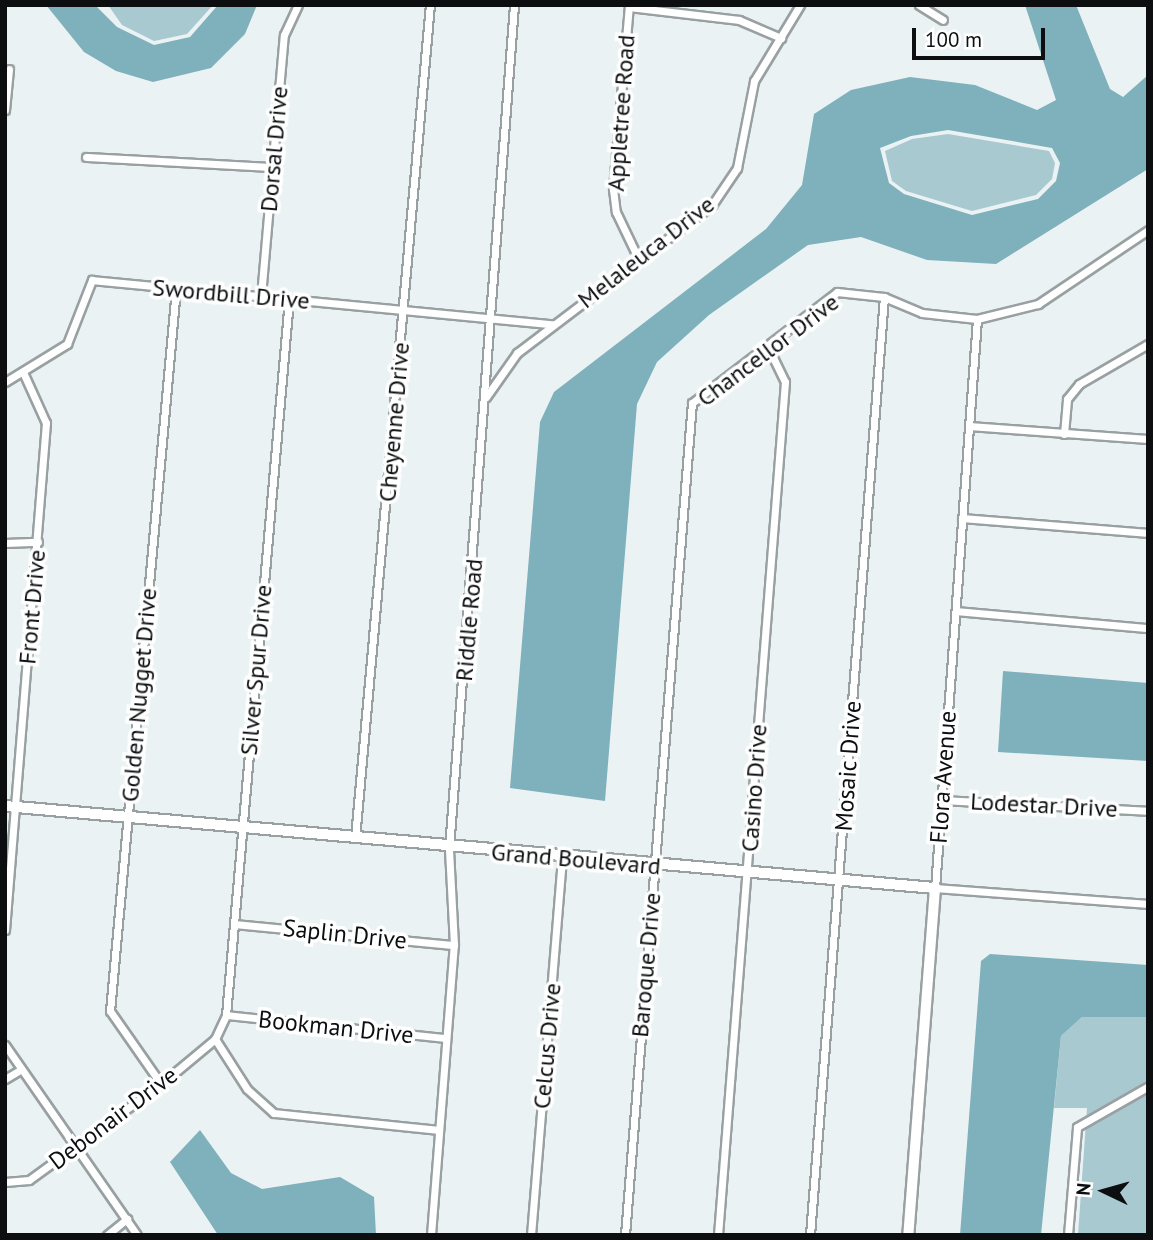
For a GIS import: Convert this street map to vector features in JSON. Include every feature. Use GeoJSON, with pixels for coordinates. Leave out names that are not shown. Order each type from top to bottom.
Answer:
{"type":"FeatureCollection","features":[{"type":"Feature","properties":{"kind":"street","name":"Dorsal Drive"},"geometry":{"type":"LineString","coordinates":[[261,296],[284,35],[298,5]]}},
{"type":"Feature","properties":{"kind":"street","name":"Cheyenne Drive"},"geometry":{"type":"LineString","coordinates":[[355,839],[430,5]]}},
{"type":"Feature","properties":{"kind":"street","name":"Riddle Road"},"geometry":{"type":"LineString","coordinates":[[431,1235],[454,945],[449,848],[486,398],[514,5]]}},
{"type":"Feature","properties":{"kind":"street","name":"Melaleuca Drive"},"geometry":{"type":"LineString","coordinates":[[486,398],[517,353],[638,258],[712,205],[737,169],[754,81],[800,5]]}},
{"type":"Feature","properties":{"kind":"street"},"geometry":{"type":"LineString","coordinates":[[919,5],[943,20]]}},
{"type":"Feature","properties":{"kind":"street"},"geometry":{"type":"LineString","coordinates":[[629,6],[739,20],[781,38]]}},
{"type":"Feature","properties":{"kind":"street","name":"Appletree Road"},"geometry":{"type":"LineString","coordinates":[[629,6],[613,189],[616,212],[638,258]]}},
{"type":"Feature","properties":{"kind":"street"},"geometry":{"type":"LineString","coordinates":[[5,110],[9,69]]}},
{"type":"Feature","properties":{"kind":"street"},"geometry":{"type":"LineString","coordinates":[[86,157],[272,167]]}},
{"type":"Feature","properties":{"kind":"street","name":"Chancellor Drive"},"geometry":{"type":"LineString","coordinates":[[683,486],[692,403],[838,292],[884,298],[922,313],[977,319],[1038,304],[1148,230]]}},
{"type":"Feature","properties":{"kind":"street","name":"Swordbill Drive"},"geometry":{"type":"LineString","coordinates":[[23,372],[66,344],[92,279],[553,324]]}},
{"type":"Feature","properties":{"kind":"street","name":"Golden Nugget Drive"},"geometry":{"type":"LineString","coordinates":[[161,1084],[110,1011],[176,289]]}},
{"type":"Feature","properties":{"kind":"street","name":"Mosaic Drive"},"geometry":{"type":"LineString","coordinates":[[810,1235],[884,298]]}},
{"type":"Feature","properties":{"kind":"street","name":"Silver Spur Drive"},"geometry":{"type":"LineString","coordinates":[[215,1039],[226,1015],[289,299]]}},
{"type":"Feature","properties":{"kind":"street","name":"Flora Avenue"},"geometry":{"type":"LineString","coordinates":[[908,1235],[977,319]]}},
{"type":"Feature","properties":{"kind":"street"},"geometry":{"type":"LineString","coordinates":[[1064,434],[1067,399],[1079,384],[1148,344]]}},
{"type":"Feature","properties":{"kind":"street","name":"Casino Drive"},"geometry":{"type":"LineString","coordinates":[[718,1235],[785,382],[767,345]]}},
{"type":"Feature","properties":{"kind":"street"},"geometry":{"type":"LineString","coordinates":[[5,382],[23,372]]}},
{"type":"Feature","properties":{"kind":"street","name":"Front Drive"},"geometry":{"type":"LineString","coordinates":[[5,930],[11,806],[38,542],[46,423],[23,372]]}},
{"type":"Feature","properties":{"kind":"street"},"geometry":{"type":"LineString","coordinates":[[969,426],[1148,439]]}},
{"type":"Feature","properties":{"kind":"street","name":"Baroque Drive"},"geometry":{"type":"LineString","coordinates":[[625,1235],[683,486]]}},
{"type":"Feature","properties":{"kind":"street"},"geometry":{"type":"LineString","coordinates":[[962,518],[1148,533]]}},
{"type":"Feature","properties":{"kind":"street"},"geometry":{"type":"LineString","coordinates":[[5,543],[38,542]]}},
{"type":"Feature","properties":{"kind":"street"},"geometry":{"type":"LineString","coordinates":[[956,611],[1148,628]]}},
{"type":"Feature","properties":{"kind":"street","name":"Lodestar Drive"},"geometry":{"type":"LineString","coordinates":[[940,800],[1148,811]]}},
{"type":"Feature","properties":{"kind":"street","name":"Grand Boulevard"},"geometry":{"type":"LineString","coordinates":[[11,806],[654,866],[1148,904]]}},
{"type":"Feature","properties":{"kind":"street","name":"Celcus Drive"},"geometry":{"type":"LineString","coordinates":[[531,1235],[562,858]]}},
{"type":"Feature","properties":{"kind":"street","name":"Saplin Drive"},"geometry":{"type":"LineString","coordinates":[[235,924],[454,945]]}},
{"type":"Feature","properties":{"kind":"street","name":"Bookman Drive"},"geometry":{"type":"LineString","coordinates":[[226,1015],[445,1038]]}},
{"type":"Feature","properties":{"kind":"street"},"geometry":{"type":"LineString","coordinates":[[215,1039],[247,1089],[274,1113],[438,1130]]}},
{"type":"Feature","properties":{"kind":"street","name":"Debonair Drive"},"geometry":{"type":"LineString","coordinates":[[5,1182],[29,1180],[161,1084],[215,1039]]}},
{"type":"Feature","properties":{"kind":"street"},"geometry":{"type":"LineString","coordinates":[[5,1045],[137,1235]]}},
{"type":"Feature","properties":{"kind":"street"},"geometry":{"type":"LineString","coordinates":[[5,1079],[20,1070]]}},
{"type":"Feature","properties":{"kind":"street"},"geometry":{"type":"LineString","coordinates":[[1068,1235],[1077,1128],[1147,1087]]}},
{"type":"Feature","properties":{"kind":"street"},"geometry":{"type":"LineString","coordinates":[[107,1235],[127,1219]]}},
{"type":"Feature","properties":{"kind":"shaded area"},"geometry":{"type":"Polygon","coordinates":[[[46,5],[95,5],[117,27],[154,45],[190,37],[218,5],[257,5],[245,34],[211,68],[153,82],[116,71],[84,52],[46,5]]]}},
{"type":"Feature","properties":{"kind":"shaded area"},"geometry":{"type":"Polygon","coordinates":[[[108,5],[213,5],[187,34],[154,41],[122,25],[108,5]]]}},
{"type":"Feature","properties":{"kind":"shaded area"},"geometry":{"type":"Polygon","coordinates":[[[1025,5],[1076,5],[1110,89],[1123,97],[1148,75],[1148,169],[996,264],[927,260],[861,237],[808,245],[709,315],[657,362],[637,404],[605,801],[510,788],[540,422],[554,392],[766,229],[802,185],[814,114],[851,90],[910,77],[975,85],[1037,110],[1056,100],[1025,5]],[[948,130],[911,136],[880,148],[889,183],[904,194],[972,215],[1038,199],[1056,181],[1060,163],[1052,148],[948,130]]]}},
{"type":"Feature","properties":{"kind":"shaded area"},"geometry":{"type":"Polygon","coordinates":[[[948,134],[1049,151],[1055,163],[1052,179],[1036,195],[972,211],[906,191],[892,181],[885,151],[912,139],[948,134]]]}},
{"type":"Feature","properties":{"kind":"shaded area"},"geometry":{"type":"Polygon","coordinates":[[[1003,671],[1148,683],[1148,761],[998,752],[1003,671]]]}},
{"type":"Feature","properties":{"kind":"shaded area"},"geometry":{"type":"Polygon","coordinates":[[[990,954],[1148,965],[1148,1017],[1082,1017],[1061,1036],[1041,1235],[960,1235],[981,961],[990,954]]]}},
{"type":"Feature","properties":{"kind":"shaded area"},"geometry":{"type":"Polygon","coordinates":[[[1082,1017],[1148,1017],[1148,1235],[1078,1235],[1087,1108],[1054,1108],[1061,1036],[1082,1017]]]}},
{"type":"Feature","properties":{"kind":"shaded area"},"geometry":{"type":"Polygon","coordinates":[[[200,1130],[231,1173],[262,1189],[340,1177],[374,1197],[376,1235],[218,1235],[170,1162],[200,1130]]]}}]}
